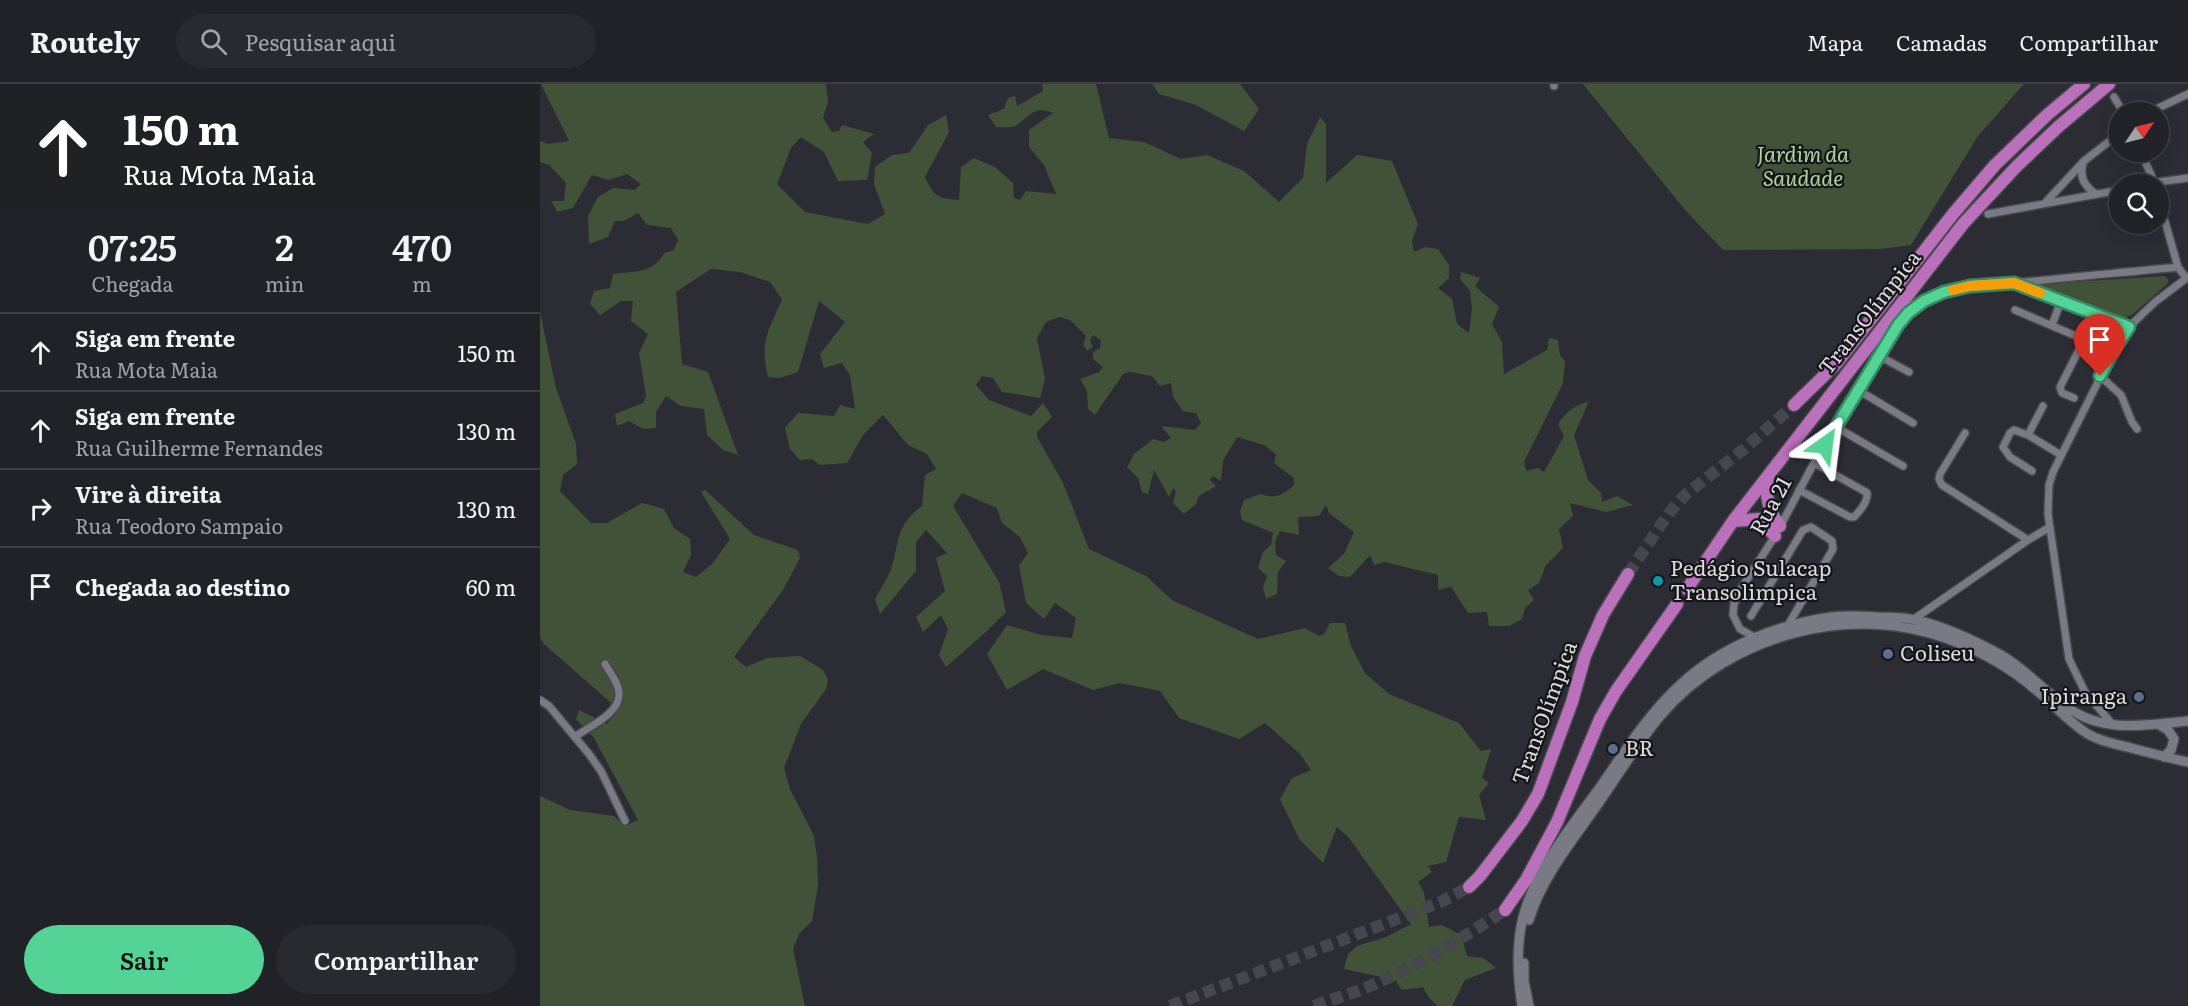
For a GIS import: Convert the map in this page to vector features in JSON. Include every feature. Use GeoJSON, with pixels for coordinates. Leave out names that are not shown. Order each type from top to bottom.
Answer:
{"type":"FeatureCollection","features":[{"type":"Feature","properties":{"kind":"highway","name":"TransOlímpica"},"geometry":{"type":"LineString","coordinates":[[1794,405],[1836,364],[1953,214],[1995,165],[2084,84]]}},
{"type":"Feature","properties":{"kind":"highway"},"geometry":{"type":"LineString","coordinates":[[2106,87],[2117,84]]}},
{"type":"Feature","properties":{"kind":"highway","name":"TransOlímpica"},"geometry":{"type":"LineString","coordinates":[[1687,588],[1733,521],[1963,224],[2024,159],[2106,87]]}},
{"type":"Feature","properties":{"kind":"highway"},"geometry":{"type":"LineString","coordinates":[[1768,476],[1767,498],[1777,531]]}},
{"type":"Feature","properties":{"kind":"highway"},"geometry":{"type":"LineString","coordinates":[[1733,521],[1759,519],[1777,531]]}},
{"type":"Feature","properties":{"kind":"highway","name":"TransOlímpica"},"geometry":{"type":"LineString","coordinates":[[1469,887],[1522,821],[1538,794],[1572,702],[1585,656],[1604,615],[1628,574]]}},
{"type":"Feature","properties":{"kind":"highway"},"geometry":{"type":"LineString","coordinates":[[1505,910],[1526,880],[1557,822],[1600,719],[1616,691],[1677,604]]}},
{"type":"Feature","properties":{"kind":"main road"},"geometry":{"type":"LineString","coordinates":[[1522,1006],[1518,981],[1521,927],[1526,906],[1538,880],[1560,845],[1654,712],[1680,685],[1715,658],[1756,638],[1788,625],[1833,617],[1914,619],[1967,638],[2003,657],[2067,708],[2085,719],[2114,726],[2188,721]]}},
{"type":"Feature","properties":{"kind":"main road"},"geometry":{"type":"LineString","coordinates":[[1529,1006],[1524,981],[1524,949],[1529,918],[1543,885],[1662,714],[1690,688],[1727,661],[1758,645],[1806,630],[1833,625],[1887,625],[1918,630],[1980,653],[2017,674],[2076,726],[2090,735],[2105,742],[2188,762]]}},
{"type":"Feature","properties":{"kind":"main road"},"geometry":{"type":"LineString","coordinates":[[2158,723],[2168,730],[2174,739],[2171,750],[2164,757]]}},
{"type":"Feature","properties":{"kind":"street"},"geometry":{"type":"LineString","coordinates":[[2169,103],[2188,94]]}},
{"type":"Feature","properties":{"kind":"street"},"geometry":{"type":"LineString","coordinates":[[2114,97],[2117,102]]}},
{"type":"Feature","properties":{"kind":"street"},"geometry":{"type":"LineString","coordinates":[[2046,202],[2084,161],[2109,142]]}},
{"type":"Feature","properties":{"kind":"street"},"geometry":{"type":"LineString","coordinates":[[2084,161],[2081,171],[2083,180],[2088,189],[2096,194]]}},
{"type":"Feature","properties":{"kind":"street"},"geometry":{"type":"LineString","coordinates":[[2169,181],[2188,178]]}},
{"type":"Feature","properties":{"kind":"street"},"geometry":{"type":"LineString","coordinates":[[1988,214],[2109,192]]}},
{"type":"Feature","properties":{"kind":"street"},"geometry":{"type":"LineString","coordinates":[[2114,726],[2085,692],[2069,659],[2048,514],[2049,485],[2061,455],[2100,376],[2129,327],[2155,302],[2187,277],[2178,267],[2169,234]]}},
{"type":"Feature","properties":{"kind":"street","name":"Rua 21"},"geometry":{"type":"LineString","coordinates":[[1756,638],[1740,629],[1733,615],[1734,604],[1739,592],[1858,390],[1898,325],[1908,313],[1924,301],[1944,292],[1970,286],[2178,267]]}},
{"type":"Feature","properties":{"kind":"street"},"geometry":{"type":"LineString","coordinates":[[2014,283],[2129,327]]}},
{"type":"Feature","properties":{"kind":"street"},"geometry":{"type":"LineString","coordinates":[[2052,325],[2061,301]]}},
{"type":"Feature","properties":{"kind":"street"},"geometry":{"type":"LineString","coordinates":[[2015,310],[2081,337],[2083,341],[2060,387],[2062,393],[2074,398]]}},
{"type":"Feature","properties":{"kind":"street"},"geometry":{"type":"LineString","coordinates":[[1879,356],[1909,372]]}},
{"type":"Feature","properties":{"kind":"street"},"geometry":{"type":"LineString","coordinates":[[2100,376],[2121,395],[2137,429]]}},
{"type":"Feature","properties":{"kind":"street"},"geometry":{"type":"LineString","coordinates":[[1858,390],[1913,423]]}},
{"type":"Feature","properties":{"kind":"street"},"geometry":{"type":"LineString","coordinates":[[2028,435],[2043,406]]}},
{"type":"Feature","properties":{"kind":"street"},"geometry":{"type":"LineString","coordinates":[[1836,427],[1903,466]]}},
{"type":"Feature","properties":{"kind":"street"},"geometry":{"type":"LineString","coordinates":[[2032,471],[2010,457],[2003,447],[2014,430],[2028,435],[2061,455]]}},
{"type":"Feature","properties":{"kind":"street"},"geometry":{"type":"LineString","coordinates":[[1965,433],[1940,474],[1940,482],[2028,540]]}},
{"type":"Feature","properties":{"kind":"street"},"geometry":{"type":"LineString","coordinates":[[1799,490],[1850,517],[1858,513],[1867,499],[1864,491],[1814,463]]}},
{"type":"Feature","properties":{"kind":"street"},"geometry":{"type":"LineString","coordinates":[[1751,616],[1803,530],[1811,527],[1832,541],[1833,549],[1788,625]]}},
{"type":"Feature","properties":{"kind":"street"},"geometry":{"type":"LineString","coordinates":[[1914,619],[2050,527]]}},
{"type":"Feature","properties":{"kind":"street"},"geometry":{"type":"LineString","coordinates":[[575,737],[588,726],[609,714],[616,704],[619,695],[616,684],[605,664]]}},
{"type":"Feature","properties":{"kind":"street"},"geometry":{"type":"LineString","coordinates":[[540,700],[549,706],[601,771],[625,821]]}},
{"type":"Feature","properties":{"kind":"green space"},"geometry":{"type":"Polygon","coordinates":[[[541,84],[826,84],[828,102],[823,118],[832,132],[839,131],[842,125],[874,134],[863,142],[872,153],[867,180],[838,181],[824,152],[801,137],[791,148],[777,184],[805,212],[868,224],[885,214],[874,184],[875,167],[892,155],[909,153],[928,125],[946,115],[949,132],[925,177],[938,196],[959,200],[961,167],[974,158],[995,167],[1013,183],[1014,198],[1020,200],[1026,191],[1056,194],[1044,165],[1029,147],[1029,130],[1053,113],[1036,111],[1015,126],[1008,127],[996,127],[988,115],[1004,109],[1008,98],[1015,96],[1017,106],[1043,91],[1042,84],[1096,84],[1109,138],[1144,142],[1181,159],[1207,155],[1244,171],[1279,202],[1303,178],[1307,144],[1320,117],[1326,124],[1326,183],[1357,155],[1392,161],[1418,224],[1412,241],[1414,252],[1425,247],[1438,249],[1449,265],[1449,278],[1438,288],[1452,299],[1457,324],[1469,333],[1472,309],[1470,291],[1460,279],[1461,272],[1480,278],[1475,286],[1499,307],[1492,324],[1502,342],[1504,374],[1547,350],[1549,338],[1558,340],[1560,355],[1565,361],[1563,383],[1524,462],[1526,471],[1538,468],[1544,472],[1564,436],[1558,424],[1571,409],[1589,401],[1574,435],[1588,480],[1601,493],[1602,502],[1617,496],[1633,505],[1606,512],[1570,503],[1573,516],[1559,529],[1563,548],[1546,565],[1539,583],[1528,590],[1534,600],[1525,608],[1522,619],[1509,626],[1489,626],[1487,612],[1468,613],[1451,587],[1438,590],[1438,575],[1384,562],[1374,565],[1370,555],[1350,577],[1339,576],[1328,568],[1344,554],[1354,532],[1329,513],[1326,505],[1319,516],[1298,517],[1299,535],[1280,531],[1275,541],[1276,555],[1286,561],[1278,572],[1277,594],[1266,599],[1263,587],[1267,576],[1258,568],[1263,552],[1271,545],[1273,533],[1242,520],[1240,512],[1244,500],[1260,494],[1274,496],[1282,494],[1294,485],[1294,478],[1274,463],[1276,454],[1264,445],[1237,437],[1223,461],[1221,481],[1213,476],[1210,480],[1216,486],[1199,496],[1196,504],[1184,514],[1173,503],[1176,491],[1173,488],[1169,497],[1154,470],[1148,494],[1142,492],[1138,478],[1127,467],[1134,454],[1153,439],[1164,442],[1171,438],[1161,426],[1195,430],[1201,423],[1196,413],[1183,411],[1173,397],[1171,383],[1160,386],[1152,376],[1130,372],[1123,374],[1095,415],[1088,409],[1087,391],[1080,379],[1099,372],[1103,367],[1093,359],[1093,352],[1100,348],[1101,340],[1093,335],[1090,340],[1093,347],[1087,351],[1083,344],[1086,336],[1070,320],[1059,317],[1046,322],[1037,338],[1045,379],[1040,398],[1002,392],[993,378],[982,376],[976,385],[989,400],[1031,416],[1043,403],[1052,417],[1037,432],[1037,437],[1063,483],[1089,549],[1146,576],[1172,600],[1258,639],[1305,628],[1319,636],[1325,633],[1330,623],[1345,623],[1351,646],[1365,673],[1389,694],[1459,723],[1481,751],[1491,749],[1482,778],[1489,783],[1479,795],[1486,820],[1459,817],[1446,862],[1428,866],[1432,872],[1418,882],[1424,892],[1429,927],[1442,925],[1461,935],[1467,956],[1483,958],[1496,968],[1465,980],[1452,1006],[1438,1006],[1429,998],[1423,987],[1402,990],[1395,980],[1344,969],[1348,954],[1357,946],[1386,937],[1411,924],[1349,838],[1337,827],[1323,863],[1299,839],[1280,799],[1292,778],[1311,770],[1300,754],[1265,723],[1239,739],[1179,718],[1160,691],[1120,683],[1093,690],[1043,669],[1007,690],[987,654],[1007,625],[1041,635],[1072,638],[1076,618],[1055,603],[1044,619],[1026,603],[1019,565],[1028,553],[1020,537],[1002,523],[997,508],[962,493],[953,506],[999,582],[1006,612],[986,632],[946,667],[939,655],[948,629],[941,615],[923,632],[916,617],[945,591],[936,558],[947,553],[926,530],[916,542],[916,571],[880,614],[875,599],[891,569],[900,534],[907,520],[922,506],[925,475],[936,469],[927,454],[908,445],[883,415],[863,435],[847,463],[820,465],[812,459],[800,460],[790,449],[785,428],[798,413],[834,416],[840,405],[855,409],[850,375],[842,363],[824,368],[820,354],[845,322],[819,301],[798,372],[780,378],[768,377],[765,365],[765,345],[769,328],[782,299],[770,282],[740,272],[711,269],[676,292],[682,364],[708,372],[738,455],[723,450],[707,435],[704,409],[681,406],[666,396],[656,412],[656,428],[643,429],[629,421],[617,426],[615,414],[643,403],[646,396],[639,353],[648,334],[631,321],[633,301],[621,301],[600,315],[590,304],[594,291],[610,288],[613,274],[636,272],[654,265],[664,253],[674,250],[678,240],[671,228],[647,225],[638,213],[624,221],[615,221],[608,237],[589,244],[588,216],[598,197],[613,188],[635,190],[641,184],[627,174],[609,180],[592,175],[573,208],[557,212],[551,201],[564,201],[566,183],[549,165],[540,162],[540,141],[548,144],[569,141],[541,84]]]}},
{"type":"Feature","properties":{"kind":"green space"},"geometry":{"type":"Polygon","coordinates":[[[1152,84],[1240,84],[1259,109],[1244,131],[1196,105],[1159,94],[1152,84]]]}},
{"type":"Feature","properties":{"kind":"green space","name":"Jardim da Saudade"},"geometry":{"type":"Polygon","coordinates":[[[1583,84],[2024,84],[1978,136],[1911,245],[1881,249],[1723,250],[1685,210],[1583,84]]]}},
{"type":"Feature","properties":{"kind":"green space"},"geometry":{"type":"Polygon","coordinates":[[[2165,276],[2169,281],[2167,284],[2133,314],[2124,319],[2037,287],[2040,284],[2165,276]]]}},
{"type":"Feature","properties":{"kind":"green space"},"geometry":{"type":"Polygon","coordinates":[[[540,312],[556,388],[576,444],[577,464],[563,475],[560,491],[591,523],[607,523],[642,503],[664,509],[674,528],[690,539],[691,555],[683,572],[696,577],[712,564],[730,539],[701,492],[705,490],[754,535],[798,550],[800,558],[783,590],[734,657],[746,667],[767,658],[800,656],[823,670],[828,680],[826,689],[801,724],[784,768],[790,789],[814,836],[817,857],[818,885],[812,921],[799,934],[793,949],[805,1006],[540,1006],[540,796],[570,810],[614,816],[625,826],[638,820],[594,738],[576,719],[579,710],[607,724],[618,709],[544,644],[540,637],[540,312]]]}},
{"type":"Feature","properties":{"kind":"tunnel"},"geometry":{"type":"LineString","coordinates":[[1628,574],[1669,513],[1686,494],[1744,449],[1794,405]]}},
{"type":"Feature","properties":{"kind":"tunnel"},"geometry":{"type":"LineString","coordinates":[[1170,1006],[1441,902],[1469,887]]}},
{"type":"Feature","properties":{"kind":"tunnel"},"geometry":{"type":"LineString","coordinates":[[1314,1006],[1363,989],[1418,963],[1505,910]]}},
{"type":"Feature","properties":{"kind":"slow traffic"},"geometry":{"type":"LineString","coordinates":[[1953,290],[1970,286],[2014,283],[2040,293]]}},
{"type":"Feature","properties":{"kind":"place","name":"Pedágio Sulacap Transolimpica"},"geometry":{"type":"Point","coordinates":[1658,581]}},
{"type":"Feature","properties":{"kind":"place","name":"Coliseu"},"geometry":{"type":"Point","coordinates":[1888,654]}},
{"type":"Feature","properties":{"kind":"place","name":"Ipiranga"},"geometry":{"type":"Point","coordinates":[2139,697]}},
{"type":"Feature","properties":{"kind":"place","name":"BR"},"geometry":{"type":"Point","coordinates":[1613,749]}},
{"type":"Feature","properties":{"kind":"route"},"geometry":{"type":"LineString","coordinates":[[1825,445],[1898,325],[1908,313],[1924,301],[1958,288],[2014,283],[2129,327],[2100,376]]}}]}
